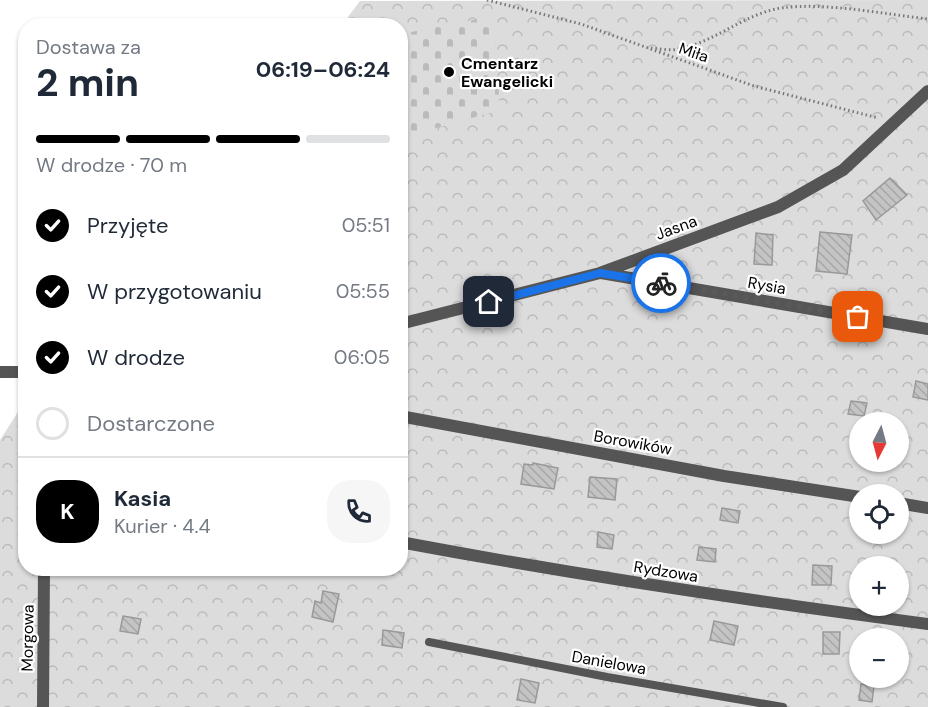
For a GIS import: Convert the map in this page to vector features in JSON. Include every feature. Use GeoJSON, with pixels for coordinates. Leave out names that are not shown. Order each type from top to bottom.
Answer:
{"type":"FeatureCollection","features":[{"type":"Feature","properties":{"kind":"street","name":"Jasna"},"geometry":{"type":"LineString","coordinates":[[408,322],[600,273],[778,207],[843,170],[928,91]]}},
{"type":"Feature","properties":{"kind":"street","name":"Rysia"},"geometry":{"type":"LineString","coordinates":[[600,273],[928,329]]}},
{"type":"Feature","properties":{"kind":"street"},"geometry":{"type":"LineString","coordinates":[[0,372],[18,372]]}},
{"type":"Feature","properties":{"kind":"street","name":"Borowików"},"geometry":{"type":"LineString","coordinates":[[408,417],[724,476],[849,495]]}},
{"type":"Feature","properties":{"kind":"street"},"geometry":{"type":"LineString","coordinates":[[909,505],[928,508]]}},
{"type":"Feature","properties":{"kind":"street","name":"Rydzowa"},"geometry":{"type":"LineString","coordinates":[[408,544],[515,564],[728,597],[928,624]]}},
{"type":"Feature","properties":{"kind":"street","name":"Morgowa"},"geometry":{"type":"LineString","coordinates":[[43,707],[44,576]]}},
{"type":"Feature","properties":{"kind":"lane","name":"Danielowa"},"geometry":{"type":"LineString","coordinates":[[429,642],[607,677],[783,707]]}},
{"type":"Feature","properties":{"kind":"path","name":"Miła"},"geometry":{"type":"LineString","coordinates":[[487,0],[581,24],[754,86],[895,122]]}},
{"type":"Feature","properties":{"kind":"path"},"geometry":{"type":"LineString","coordinates":[[646,48],[677,50],[779,8],[812,6],[928,19]]}},
{"type":"Feature","properties":{"kind":"green space"},"geometry":{"type":"Polygon","coordinates":[[[928,0],[928,707],[0,707],[0,440],[18,412],[18,576],[408,576],[408,18],[347,18],[360,1],[928,0]]]}},
{"type":"Feature","properties":{"kind":"green space","name":"Cmentarz Ewangelicki"},"geometry":{"type":"Polygon","coordinates":[[[493,16],[500,110],[408,136],[408,33],[493,16]]]}},
{"type":"Feature","properties":{"kind":"building"},"geometry":{"type":"Polygon","coordinates":[[[890,178],[907,195],[876,220],[863,201],[890,178]]]}},
{"type":"Feature","properties":{"kind":"building"},"geometry":{"type":"Polygon","coordinates":[[[820,232],[852,235],[847,274],[816,271],[820,232]]]}},
{"type":"Feature","properties":{"kind":"building"},"geometry":{"type":"Polygon","coordinates":[[[756,233],[773,235],[772,265],[754,264],[756,233]]]}},
{"type":"Feature","properties":{"kind":"building"},"geometry":{"type":"Polygon","coordinates":[[[916,381],[928,384],[928,400],[913,397],[916,381]]]}},
{"type":"Feature","properties":{"kind":"building"},"geometry":{"type":"Polygon","coordinates":[[[851,401],[867,403],[865,412],[849,412],[848,414],[851,401]]]}},
{"type":"Feature","properties":{"kind":"building"},"geometry":{"type":"Polygon","coordinates":[[[533,463],[558,468],[554,489],[521,484],[524,464],[533,465],[533,463]]]}},
{"type":"Feature","properties":{"kind":"building"},"geometry":{"type":"Polygon","coordinates":[[[590,477],[617,479],[615,500],[588,497],[590,477]]]}},
{"type":"Feature","properties":{"kind":"building"},"geometry":{"type":"Polygon","coordinates":[[[722,508],[740,511],[738,523],[720,520],[722,508]]]}},
{"type":"Feature","properties":{"kind":"building"},"geometry":{"type":"Polygon","coordinates":[[[598,532],[614,535],[612,549],[597,547],[598,532]]]}},
{"type":"Feature","properties":{"kind":"building"},"geometry":{"type":"Polygon","coordinates":[[[699,547],[716,549],[715,562],[697,560],[699,547]]]}},
{"type":"Feature","properties":{"kind":"building"},"geometry":{"type":"Polygon","coordinates":[[[813,565],[832,566],[831,585],[812,585],[813,565]]]}},
{"type":"Feature","properties":{"kind":"building"},"geometry":{"type":"Polygon","coordinates":[[[323,591],[339,594],[333,622],[312,617],[315,601],[321,603],[323,591]]]}},
{"type":"Feature","properties":{"kind":"building"},"geometry":{"type":"Polygon","coordinates":[[[123,616],[141,619],[138,634],[120,631],[123,616]]]}},
{"type":"Feature","properties":{"kind":"building"},"geometry":{"type":"Polygon","coordinates":[[[714,621],[738,626],[734,645],[710,640],[714,621]]]}},
{"type":"Feature","properties":{"kind":"building"},"geometry":{"type":"Polygon","coordinates":[[[383,630],[404,633],[402,648],[382,645],[383,630]]]}},
{"type":"Feature","properties":{"kind":"building"},"geometry":{"type":"Polygon","coordinates":[[[823,632],[840,632],[839,654],[823,654],[823,632]]]}},
{"type":"Feature","properties":{"kind":"building"},"geometry":{"type":"Polygon","coordinates":[[[521,679],[539,683],[535,703],[517,700],[521,679]]]}},
{"type":"Feature","properties":{"kind":"building"},"geometry":{"type":"Polygon","coordinates":[[[860,688],[874,688],[872,702],[859,700],[860,688]]]}},
{"type":"Feature","properties":{"kind":"way so far"},"geometry":{"type":"LineString","coordinates":[[661,283],[858,317]]}},
{"type":"Feature","properties":{"kind":"place","name":"Cmentarz Ewangelicki"},"geometry":{"type":"Point","coordinates":[449,72]}},
{"type":"Feature","properties":{"kind":"route"},"geometry":{"type":"LineString","coordinates":[[489,302],[600,273],[661,283]]}}]}
